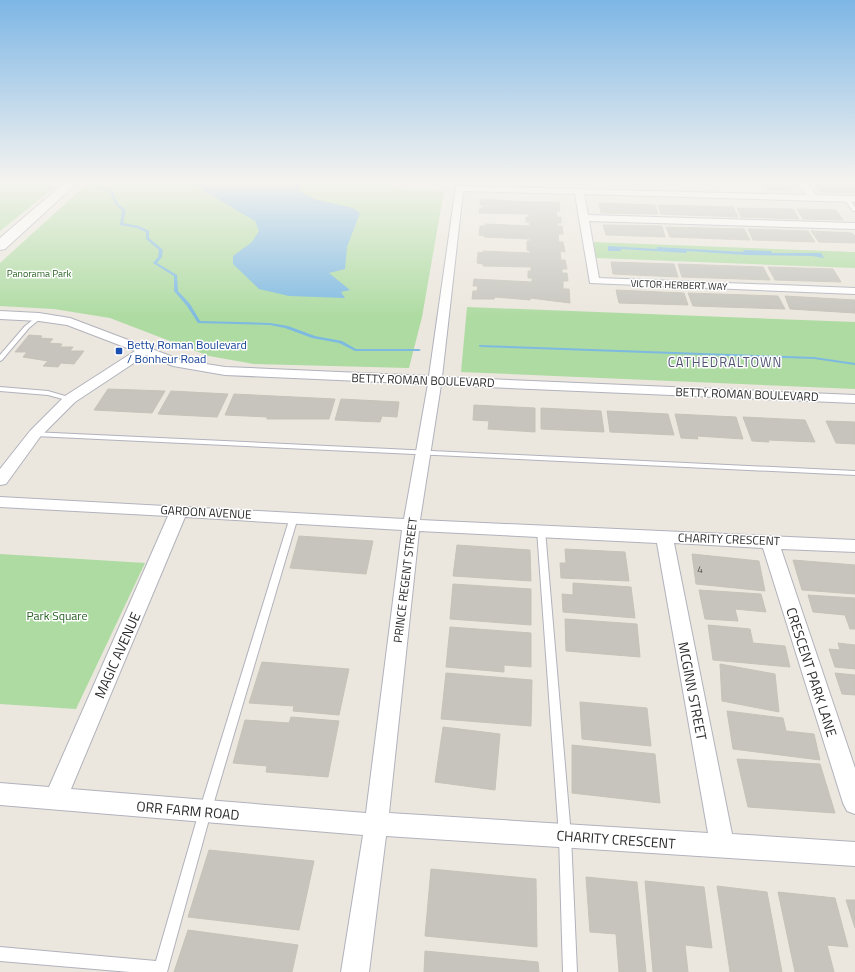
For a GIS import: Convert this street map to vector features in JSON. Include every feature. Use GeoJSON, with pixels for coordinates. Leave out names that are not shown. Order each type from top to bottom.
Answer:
{"type":"FeatureCollection","features":[{"type":"Feature","properties":{"kind":"street"},"geometry":{"type":"LineString","coordinates":[[0,246],[20,228]]}},
{"type":"Feature","properties":{"kind":"street","name":"PRINCE REGENT STREET"},"geometry":{"type":"LineString","coordinates":[[355,972],[376,825],[411,525],[435,380],[454,228]]}},
{"type":"Feature","properties":{"kind":"street","name":"VICTOR HERBERT WAY"},"geometry":{"type":"LineString","coordinates":[[586,228],[594,282],[855,291]]}},
{"type":"Feature","properties":{"kind":"street","name":"BETTY ROMAN BOULEVARD"},"geometry":{"type":"LineString","coordinates":[[0,315],[39,317],[80,325],[178,363],[226,371],[855,399]]}},
{"type":"Feature","properties":{"kind":"street"},"geometry":{"type":"LineString","coordinates":[[0,480],[35,434],[70,399],[144,350]]}},
{"type":"Feature","properties":{"kind":"street","name":"GARDON AVENUE"},"geometry":{"type":"LineString","coordinates":[[0,502],[294,517],[411,525]]}},
{"type":"Feature","properties":{"kind":"street","name":"MAGIC AVENUE"},"geometry":{"type":"LineString","coordinates":[[55,798],[179,511]]}},
{"type":"Feature","properties":{"kind":"street","name":"CHARITY CRESCENT"},"geometry":{"type":"LineString","coordinates":[[411,525],[855,546]]}},
{"type":"Feature","properties":{"kind":"street","name":"MCGINN STREET"},"geometry":{"type":"LineString","coordinates":[[664,536],[722,846]]}},
{"type":"Feature","properties":{"kind":"street","name":"CRESCENT PARK LANE"},"geometry":{"type":"LineString","coordinates":[[770,541],[855,803]]}},
{"type":"Feature","properties":{"kind":"street","name":"ORR FARM ROAD"},"geometry":{"type":"LineString","coordinates":[[0,794],[376,825]]}},
{"type":"Feature","properties":{"kind":"street","name":"CHARITY CRESCENT"},"geometry":{"type":"LineString","coordinates":[[376,825],[855,854]]}},
{"type":"Feature","properties":{"kind":"lane"},"geometry":{"type":"LineString","coordinates":[[0,359],[27,327],[39,317]]}},
{"type":"Feature","properties":{"kind":"lane"},"geometry":{"type":"LineString","coordinates":[[0,389],[48,394],[70,399]]}},
{"type":"Feature","properties":{"kind":"lane"},"geometry":{"type":"LineString","coordinates":[[35,434],[855,473]]}},
{"type":"Feature","properties":{"kind":"lane"},"geometry":{"type":"LineString","coordinates":[[0,954],[161,970],[205,812],[294,517]]}},
{"type":"Feature","properties":{"kind":"lane"},"geometry":{"type":"LineString","coordinates":[[541,530],[565,836],[570,972]]}},
{"type":"Feature","properties":{"kind":"green space","name":"Panorama Park"},"geometry":{"type":"Polygon","coordinates":[[[38,228],[437,228],[422,317],[409,368],[254,364],[209,356],[110,318],[54,309],[0,306],[0,263],[38,228]]]}},
{"type":"Feature","properties":{"kind":"green space"},"geometry":{"type":"Polygon","coordinates":[[[593,242],[855,252],[855,268],[596,258],[593,242]]]}},
{"type":"Feature","properties":{"kind":"green space"},"geometry":{"type":"Polygon","coordinates":[[[467,307],[855,322],[855,389],[461,372],[467,307]]]}},
{"type":"Feature","properties":{"kind":"green space","name":"Park Square"},"geometry":{"type":"Polygon","coordinates":[[[0,554],[145,563],[76,709],[0,704],[0,554]]]}},
{"type":"Feature","properties":{"kind":"water"},"geometry":{"type":"Polygon","coordinates":[[[258,228],[354,228],[347,247],[345,269],[329,273],[350,290],[341,292],[345,298],[289,296],[259,289],[233,264],[233,256],[252,242],[259,231],[258,228]]]}},
{"type":"Feature","properties":{"kind":"water"},"geometry":{"type":"Polygon","coordinates":[[[608,246],[744,252],[743,250],[771,251],[772,253],[821,253],[824,258],[812,256],[746,255],[687,251],[686,253],[621,249],[621,251],[608,251],[608,246]]]}},
{"type":"Feature","properties":{"kind":"building"},"geometry":{"type":"Polygon","coordinates":[[[480,228],[562,228],[563,234],[558,234],[559,242],[563,242],[565,252],[560,251],[561,260],[565,260],[567,269],[562,269],[562,273],[567,273],[568,281],[563,281],[563,289],[569,289],[570,303],[530,298],[530,300],[495,297],[494,299],[472,299],[473,291],[477,291],[478,286],[473,286],[474,279],[532,282],[532,278],[528,278],[528,271],[531,271],[531,267],[483,266],[483,264],[477,263],[478,252],[483,253],[483,251],[531,253],[527,250],[527,241],[530,241],[530,239],[484,237],[485,236],[479,235],[480,228]]]}},
{"type":"Feature","properties":{"kind":"building"},"geometry":{"type":"Polygon","coordinates":[[[604,228],[663,228],[665,237],[606,235],[604,228]]]}},
{"type":"Feature","properties":{"kind":"building"},"geometry":{"type":"Polygon","coordinates":[[[667,228],[744,229],[750,240],[670,237],[667,228]]]}},
{"type":"Feature","properties":{"kind":"building"},"geometry":{"type":"Polygon","coordinates":[[[748,229],[808,231],[815,242],[753,240],[748,229]]]}},
{"type":"Feature","properties":{"kind":"building"},"geometry":{"type":"Polygon","coordinates":[[[811,231],[852,233],[855,236],[855,243],[819,242],[811,231]]]}},
{"type":"Feature","properties":{"kind":"building"},"geometry":{"type":"Polygon","coordinates":[[[611,262],[674,264],[678,277],[613,274],[611,262]]]}},
{"type":"Feature","properties":{"kind":"building"},"geometry":{"type":"Polygon","coordinates":[[[678,264],[763,267],[770,280],[682,277],[678,264]]]}},
{"type":"Feature","properties":{"kind":"building"},"geometry":{"type":"Polygon","coordinates":[[[768,267],[833,269],[841,282],[775,280],[768,267]]]}},
{"type":"Feature","properties":{"kind":"building"},"geometry":{"type":"Polygon","coordinates":[[[616,290],[684,293],[688,305],[619,303],[616,290]]]}},
{"type":"Feature","properties":{"kind":"building"},"geometry":{"type":"Polygon","coordinates":[[[688,293],[778,296],[785,309],[693,306],[688,293]]]}},
{"type":"Feature","properties":{"kind":"building"},"geometry":{"type":"Polygon","coordinates":[[[785,296],[855,300],[855,313],[790,309],[785,296]]]}},
{"type":"Feature","properties":{"kind":"building"},"geometry":{"type":"Polygon","coordinates":[[[29,335],[53,339],[49,343],[62,344],[60,347],[73,347],[70,351],[84,351],[74,364],[61,363],[58,367],[43,366],[48,361],[23,357],[27,352],[15,352],[29,335]]]}},
{"type":"Feature","properties":{"kind":"building"},"geometry":{"type":"Polygon","coordinates":[[[108,389],[165,391],[152,413],[94,410],[108,389]]]}},
{"type":"Feature","properties":{"kind":"building"},"geometry":{"type":"Polygon","coordinates":[[[171,391],[228,394],[217,417],[158,414],[171,391]]]}},
{"type":"Feature","properties":{"kind":"building"},"geometry":{"type":"Polygon","coordinates":[[[234,394],[335,399],[329,419],[267,419],[267,417],[225,415],[234,394]]]}},
{"type":"Feature","properties":{"kind":"building"},"geometry":{"type":"Polygon","coordinates":[[[341,399],[399,402],[397,417],[382,416],[380,422],[335,420],[341,399]]]}},
{"type":"Feature","properties":{"kind":"building"},"geometry":{"type":"Polygon","coordinates":[[[474,405],[535,408],[535,432],[488,429],[489,421],[473,420],[474,405]]]}},
{"type":"Feature","properties":{"kind":"building"},"geometry":{"type":"Polygon","coordinates":[[[541,408],[601,411],[604,432],[541,429],[541,408]]]}},
{"type":"Feature","properties":{"kind":"building"},"geometry":{"type":"Polygon","coordinates":[[[607,411],[668,414],[674,435],[610,432],[607,411]]]}},
{"type":"Feature","properties":{"kind":"building"},"geometry":{"type":"Polygon","coordinates":[[[675,414],[736,417],[743,439],[697,436],[698,439],[681,438],[675,414]]]}},
{"type":"Feature","properties":{"kind":"building"},"geometry":{"type":"Polygon","coordinates":[[[743,417],[805,420],[815,442],[768,440],[769,442],[752,441],[743,417]]]}},
{"type":"Feature","properties":{"kind":"building"},"geometry":{"type":"Polygon","coordinates":[[[826,421],[855,422],[855,444],[836,443],[826,421]]]}},
{"type":"Feature","properties":{"kind":"building"},"geometry":{"type":"Polygon","coordinates":[[[299,536],[373,541],[366,574],[290,568],[299,536]]]}},
{"type":"Feature","properties":{"kind":"building"},"geometry":{"type":"Polygon","coordinates":[[[457,545],[530,550],[531,581],[453,576],[457,545]]]}},
{"type":"Feature","properties":{"kind":"building"},"geometry":{"type":"Polygon","coordinates":[[[565,549],[625,552],[629,581],[561,578],[560,563],[566,563],[565,549]]]}},
{"type":"Feature","properties":{"kind":"building"},"geometry":{"type":"Polygon","coordinates":[[[692,554],[759,561],[765,591],[696,584],[692,554]]]}},
{"type":"Feature","properties":{"kind":"building"},"geometry":{"type":"Polygon","coordinates":[[[793,560],[855,565],[855,594],[802,590],[793,560]]]}},
{"type":"Feature","properties":{"kind":"building"},"geometry":{"type":"Polygon","coordinates":[[[573,583],[631,587],[635,618],[563,612],[562,594],[573,595],[573,583]]]}},
{"type":"Feature","properties":{"kind":"building"},"geometry":{"type":"Polygon","coordinates":[[[453,584],[531,589],[531,625],[450,619],[453,584]]]}},
{"type":"Feature","properties":{"kind":"building"},"geometry":{"type":"Polygon","coordinates":[[[699,590],[761,594],[766,612],[735,609],[738,621],[705,619],[699,590]]]}},
{"type":"Feature","properties":{"kind":"building"},"geometry":{"type":"Polygon","coordinates":[[[808,595],[855,598],[855,629],[850,629],[845,615],[813,612],[808,595]]]}},
{"type":"Feature","properties":{"kind":"building"},"geometry":{"type":"Polygon","coordinates":[[[565,619],[637,624],[640,657],[566,651],[565,619]]]}},
{"type":"Feature","properties":{"kind":"building"},"geometry":{"type":"Polygon","coordinates":[[[708,625],[750,629],[753,643],[785,646],[790,667],[713,660],[708,625]]]}},
{"type":"Feature","properties":{"kind":"building"},"geometry":{"type":"Polygon","coordinates":[[[450,627],[531,633],[531,667],[504,665],[504,672],[446,667],[450,627]]]}},
{"type":"Feature","properties":{"kind":"building"},"geometry":{"type":"Polygon","coordinates":[[[838,643],[855,645],[855,669],[835,667],[829,649],[840,650],[838,643]]]}},
{"type":"Feature","properties":{"kind":"building"},"geometry":{"type":"Polygon","coordinates":[[[262,662],[349,669],[339,715],[293,711],[294,706],[249,703],[262,662]]]}},
{"type":"Feature","properties":{"kind":"building"},"geometry":{"type":"Polygon","coordinates":[[[720,664],[775,674],[779,712],[722,701],[720,664]]]}},
{"type":"Feature","properties":{"kind":"building"},"geometry":{"type":"Polygon","coordinates":[[[446,673],[532,680],[531,726],[441,719],[446,673]]]}},
{"type":"Feature","properties":{"kind":"building"},"geometry":{"type":"Polygon","coordinates":[[[835,673],[855,675],[855,695],[842,694],[835,673]]]}},
{"type":"Feature","properties":{"kind":"building"},"geometry":{"type":"Polygon","coordinates":[[[580,702],[647,708],[651,746],[582,739],[580,702]]]}},
{"type":"Feature","properties":{"kind":"building"},"geometry":{"type":"Polygon","coordinates":[[[727,711],[783,718],[786,731],[814,734],[820,760],[733,749],[727,711]]]}},
{"type":"Feature","properties":{"kind":"building"},"geometry":{"type":"Polygon","coordinates":[[[291,717],[339,721],[328,777],[266,772],[267,766],[233,763],[245,720],[289,723],[291,717]]]}},
{"type":"Feature","properties":{"kind":"building"},"geometry":{"type":"Polygon","coordinates":[[[443,727],[500,734],[495,790],[435,782],[443,727]]]}},
{"type":"Feature","properties":{"kind":"building"},"geometry":{"type":"Polygon","coordinates":[[[572,745],[655,754],[660,803],[572,793],[572,745]]]}},
{"type":"Feature","properties":{"kind":"building"},"geometry":{"type":"Polygon","coordinates":[[[737,759],[820,764],[835,813],[748,807],[737,759]]]}},
{"type":"Feature","properties":{"kind":"building"},"geometry":{"type":"Polygon","coordinates":[[[209,850],[314,861],[299,930],[188,917],[209,850]]]}},
{"type":"Feature","properties":{"kind":"building"},"geometry":{"type":"Polygon","coordinates":[[[431,869],[536,879],[537,947],[425,936],[431,869]]]}},
{"type":"Feature","properties":{"kind":"building"},"geometry":{"type":"Polygon","coordinates":[[[586,877],[637,882],[646,972],[619,972],[616,934],[590,932],[586,877]]]}},
{"type":"Feature","properties":{"kind":"building"},"geometry":{"type":"Polygon","coordinates":[[[645,881],[704,887],[712,948],[685,945],[688,972],[653,972],[645,881]]]}},
{"type":"Feature","properties":{"kind":"building"},"geometry":{"type":"Polygon","coordinates":[[[717,886],[767,892],[782,972],[730,972],[717,886]]]}},
{"type":"Feature","properties":{"kind":"building"},"geometry":{"type":"Polygon","coordinates":[[[778,892],[835,898],[848,947],[827,945],[834,972],[795,972],[778,892]]]}},
{"type":"Feature","properties":{"kind":"building"},"geometry":{"type":"Polygon","coordinates":[[[846,900],[855,900],[855,928],[846,900]]]}},
{"type":"Feature","properties":{"kind":"building"},"geometry":{"type":"Polygon","coordinates":[[[188,930],[298,945],[292,972],[174,972],[188,930]]]}},
{"type":"Feature","properties":{"kind":"building"},"geometry":{"type":"Polygon","coordinates":[[[425,951],[538,962],[539,972],[424,972],[425,951]]]}},
{"type":"Feature","properties":{"kind":"waterway"},"geometry":{"type":"LineString","coordinates":[[141,228],[148,232],[147,238],[161,250],[160,257],[155,263],[176,276],[176,291],[189,305],[199,322],[270,324],[286,327],[314,337],[340,342],[355,350],[419,350]]}},
{"type":"Feature","properties":{"kind":"waterway"},"geometry":{"type":"LineString","coordinates":[[481,346],[814,358],[855,364]]}},
{"type":"Feature","properties":{"kind":"place","name":"Betty Roman Boulevard / Bonheur Road"},"geometry":{"type":"Point","coordinates":[119,351]}},
{"type":"Feature","properties":{"kind":"district","name":"CATHEDRALTOWN"},"geometry":{"type":"Point","coordinates":[725,362]}}]}
